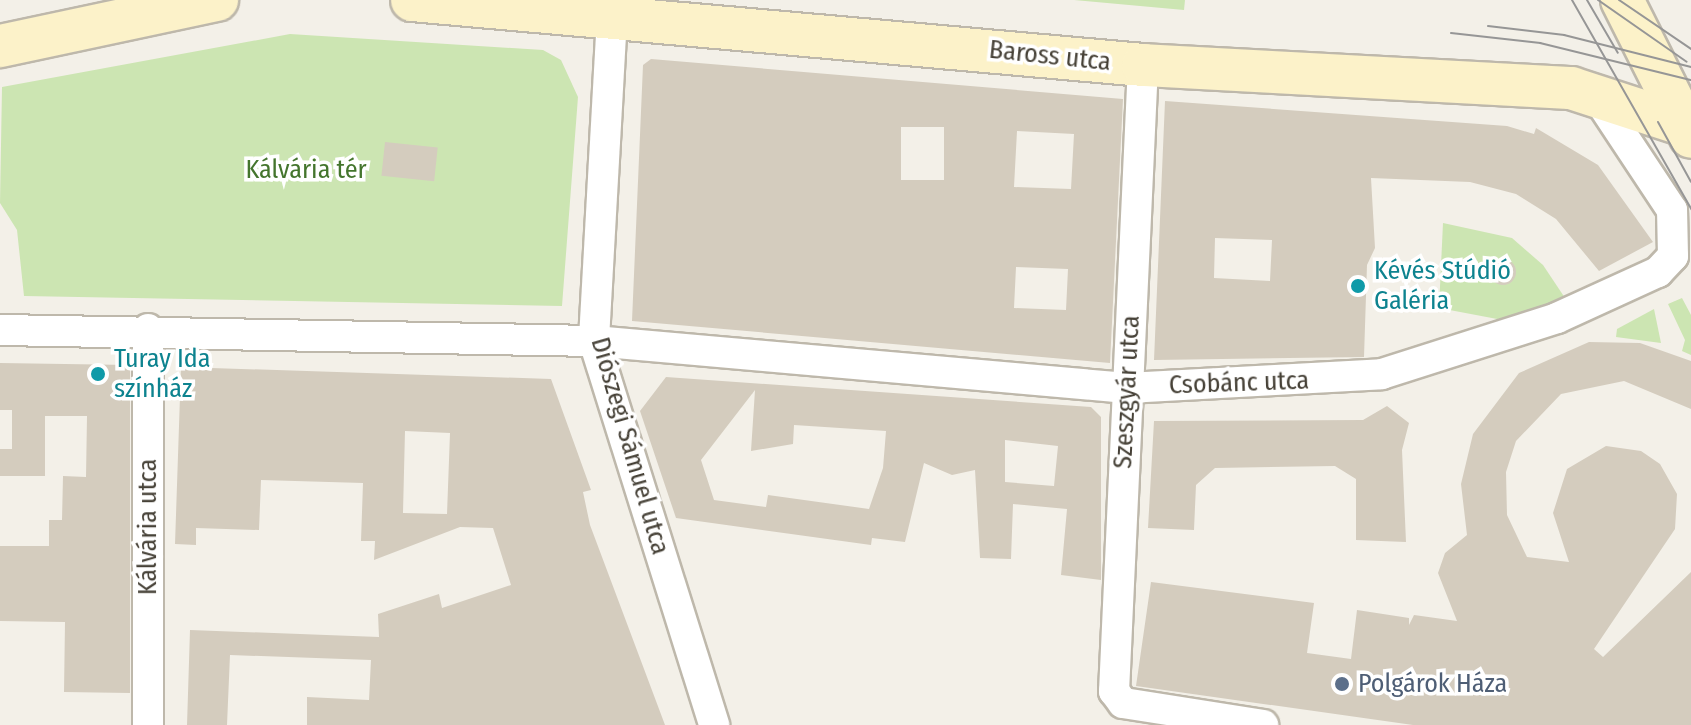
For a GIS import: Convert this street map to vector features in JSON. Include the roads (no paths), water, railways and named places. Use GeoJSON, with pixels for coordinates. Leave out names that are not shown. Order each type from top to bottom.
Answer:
{"type":"FeatureCollection","features":[{"type":"Feature","properties":{"kind":"street"},"geometry":{"type":"LineString","coordinates":[[0,46],[217,0]]}},
{"type":"Feature","properties":{"kind":"street","name":"Baross utca"},"geometry":{"type":"LineString","coordinates":[[412,0],[612,17],[652,10],[1143,65],[1595,93],[1689,129]]}},
{"type":"Feature","properties":{"kind":"street"},"geometry":{"type":"LineString","coordinates":[[1624,0],[1691,77]]}},
{"type":"Feature","properties":{"kind":"street"},"geometry":{"type":"LineString","coordinates":[[1624,0],[1689,129]]}},
{"type":"Feature","properties":{"kind":"street","name":"Diószegi Sámuel utca"},"geometry":{"type":"LineString","coordinates":[[612,17],[594,341],[714,725]]}},
{"type":"Feature","properties":{"kind":"street","name":"Szeszgyár utca"},"geometry":{"type":"LineString","coordinates":[[1133,715],[1116,699],[1113,683],[1143,65]]}},
{"type":"Feature","properties":{"kind":"street","name":"Csobánc utca"},"geometry":{"type":"LineString","coordinates":[[594,341],[1127,388],[1382,374],[1505,338],[1658,272],[1673,256],[1672,210],[1595,93]]}},
{"type":"Feature","properties":{"kind":"street"},"geometry":{"type":"LineString","coordinates":[[0,330],[148,329],[594,341]]}},
{"type":"Feature","properties":{"kind":"street","name":"Kálvária utca"},"geometry":{"type":"LineString","coordinates":[[148,329],[148,725]]}},
{"type":"Feature","properties":{"kind":"street"},"geometry":{"type":"LineString","coordinates":[[1133,715],[1263,725]]}},
{"type":"Feature","properties":{"kind":"tram line"},"geometry":{"type":"LineString","coordinates":[[1572,0],[1691,209]]}},
{"type":"Feature","properties":{"kind":"tram line"},"geometry":{"type":"LineString","coordinates":[[1587,0],[1618,53]]}},
{"type":"Feature","properties":{"kind":"tram line"},"geometry":{"type":"LineString","coordinates":[[1598,0],[1687,62]]}},
{"type":"Feature","properties":{"kind":"tram line"},"geometry":{"type":"LineString","coordinates":[[1619,0],[1691,49]]}},
{"type":"Feature","properties":{"kind":"tram line"},"geometry":{"type":"LineString","coordinates":[[1488,26],[1564,35],[1691,67]]}},
{"type":"Feature","properties":{"kind":"tram line"},"geometry":{"type":"LineString","coordinates":[[1451,33],[1540,43],[1691,80]]}},
{"type":"Feature","properties":{"kind":"tram line"},"geometry":{"type":"LineString","coordinates":[[1658,122],[1691,182]]}},
{"type":"Feature","properties":{"kind":"place","name":"Kévés Stúdió Galéria"},"geometry":{"type":"Point","coordinates":[1358,286]}},
{"type":"Feature","properties":{"kind":"place","name":"Turay Ida színház"},"geometry":{"type":"Point","coordinates":[98,374]}},
{"type":"Feature","properties":{"kind":"place","name":"Polgárok Háza"},"geometry":{"type":"Point","coordinates":[1342,684]}},
{"type":"Feature","properties":{"kind":"park label","name":"Kálvária tér"},"geometry":{"type":"Point","coordinates":[306,170]}}]}
